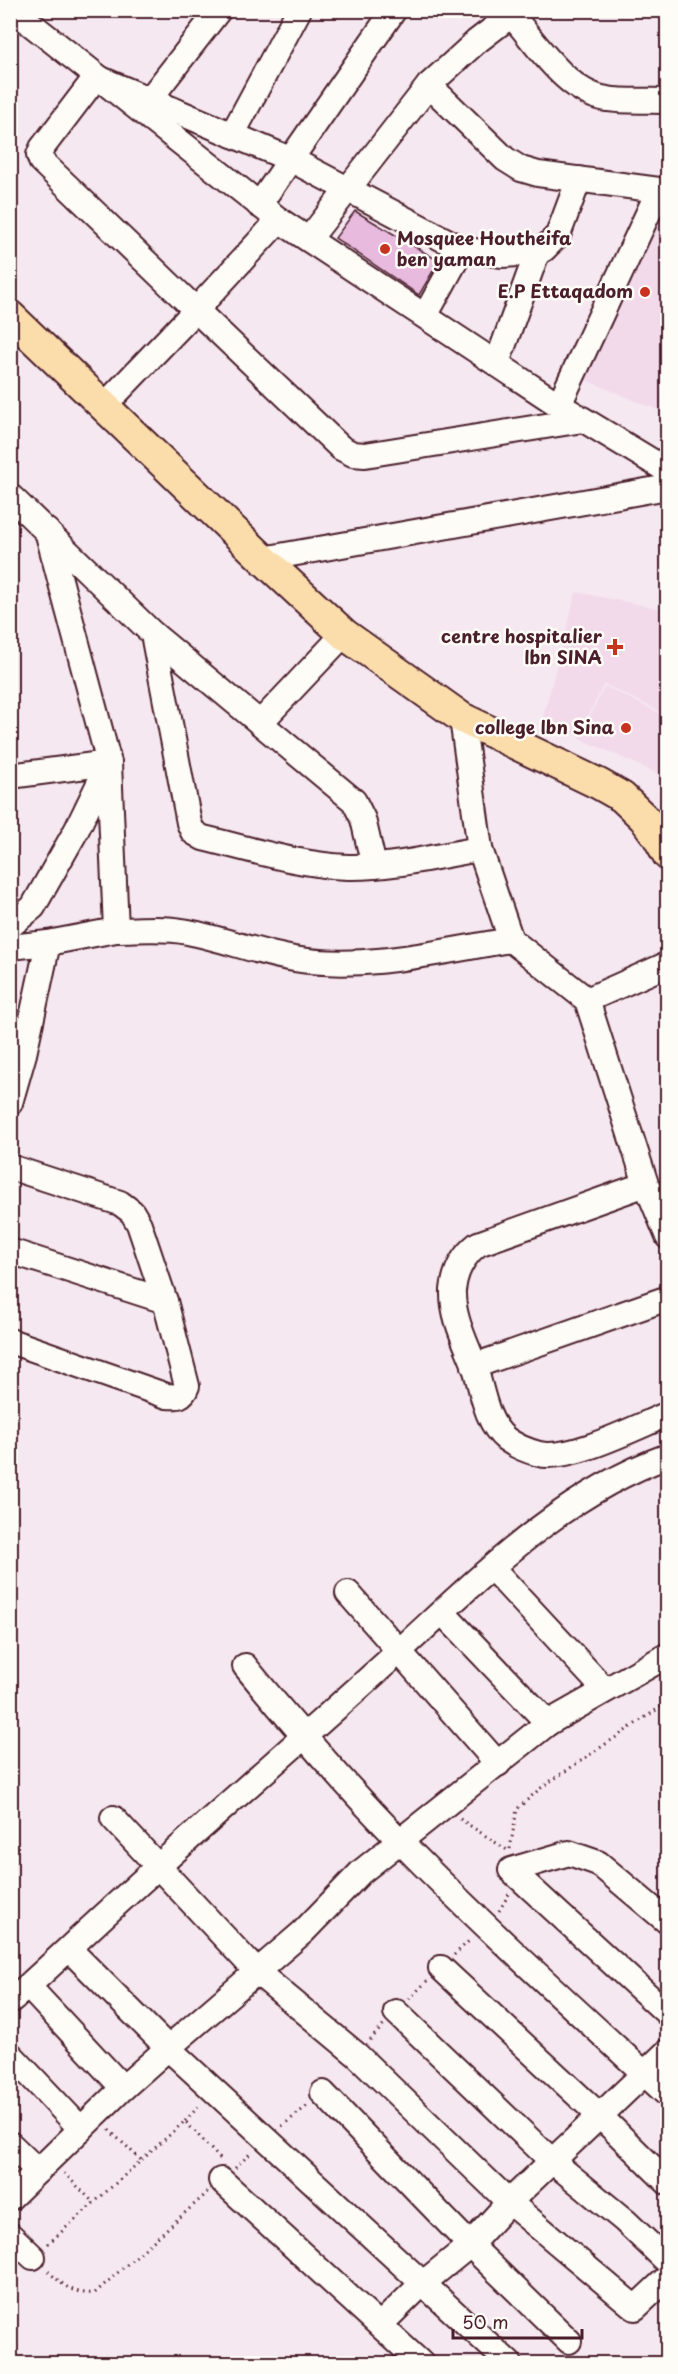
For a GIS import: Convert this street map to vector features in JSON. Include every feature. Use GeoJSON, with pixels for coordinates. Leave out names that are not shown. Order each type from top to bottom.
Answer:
{"type":"FeatureCollection","features":[{"type":"Feature","properties":{"kind":"main road"},"geometry":{"type":"LineString","coordinates":[[10,316],[344,634],[462,718],[622,797],[644,818],[668,855]]}},
{"type":"Feature","properties":{"kind":"street"},"geometry":{"type":"LineString","coordinates":[[148,100],[219,10]]}},
{"type":"Feature","properties":{"kind":"street"},"geometry":{"type":"LineString","coordinates":[[232,135],[299,10]]}},
{"type":"Feature","properties":{"kind":"street"},"geometry":{"type":"LineString","coordinates":[[259,206],[394,10]]}},
{"type":"Feature","properties":{"kind":"street"},"geometry":{"type":"LineString","coordinates":[[309,239],[429,85],[511,12],[568,79],[586,94],[608,100],[668,101]]}},
{"type":"Feature","properties":{"kind":"street"},"geometry":{"type":"LineString","coordinates":[[15,15],[279,220],[559,405],[668,471]]}},
{"type":"Feature","properties":{"kind":"street"},"geometry":{"type":"LineString","coordinates":[[96,77],[292,160],[462,249],[501,255],[537,253],[558,235],[579,179]]}},
{"type":"Feature","properties":{"kind":"street"},"geometry":{"type":"LineString","coordinates":[[96,77],[42,148],[39,155],[41,161],[341,448],[353,454],[366,455],[583,420]]}},
{"type":"Feature","properties":{"kind":"street"},"geometry":{"type":"LineString","coordinates":[[429,85],[505,159],[521,169],[663,191],[559,405]]}},
{"type":"Feature","properties":{"kind":"street"},"geometry":{"type":"LineString","coordinates":[[104,406],[279,220]]}},
{"type":"Feature","properties":{"kind":"street"},"geometry":{"type":"LineString","coordinates":[[425,316],[462,249]]}},
{"type":"Feature","properties":{"kind":"street"},"geometry":{"type":"LineString","coordinates":[[496,363],[537,253]]}},
{"type":"Feature","properties":{"kind":"street"},"geometry":{"type":"LineString","coordinates":[[263,559],[668,487]]}},
{"type":"Feature","properties":{"kind":"street"},"geometry":{"type":"LineString","coordinates":[[10,496],[153,634],[354,801],[363,819],[374,866]]}},
{"type":"Feature","properties":{"kind":"street"},"geometry":{"type":"LineString","coordinates":[[46,529],[109,763],[116,930]]}},
{"type":"Feature","properties":{"kind":"street"},"geometry":{"type":"LineString","coordinates":[[153,634],[189,823],[194,831],[203,838],[317,864],[374,866],[480,849]]}},
{"type":"Feature","properties":{"kind":"street"},"geometry":{"type":"LineString","coordinates":[[260,723],[344,634]]}},
{"type":"Feature","properties":{"kind":"street"},"geometry":{"type":"LineString","coordinates":[[462,718],[480,849],[511,940],[587,1000],[646,1184],[668,1237]]}},
{"type":"Feature","properties":{"kind":"street"},"geometry":{"type":"LineString","coordinates":[[10,776],[109,763]]}},
{"type":"Feature","properties":{"kind":"street"},"geometry":{"type":"LineString","coordinates":[[10,926],[33,907],[76,831],[109,763]]}},
{"type":"Feature","properties":{"kind":"street"},"geometry":{"type":"LineString","coordinates":[[10,947],[48,943],[116,930],[188,932],[295,959],[334,963],[392,959],[511,940]]}},
{"type":"Feature","properties":{"kind":"street"},"geometry":{"type":"LineString","coordinates":[[10,1103],[17,1055],[48,943]]}},
{"type":"Feature","properties":{"kind":"street"},"geometry":{"type":"LineString","coordinates":[[587,1000],[668,964]]}},
{"type":"Feature","properties":{"kind":"street"},"geometry":{"type":"LineString","coordinates":[[10,1167],[120,1203],[132,1212],[139,1224],[165,1300],[187,1386],[184,1394],[178,1397],[167,1396],[10,1341]]}},
{"type":"Feature","properties":{"kind":"street"},"geometry":{"type":"LineString","coordinates":[[646,1184],[478,1244],[466,1253],[458,1270],[453,1290],[455,1313],[486,1407],[495,1425],[505,1438],[538,1454],[571,1453],[668,1414]]}},
{"type":"Feature","properties":{"kind":"street"},"geometry":{"type":"LineString","coordinates":[[10,1251],[165,1300]]}},
{"type":"Feature","properties":{"kind":"street"},"geometry":{"type":"LineString","coordinates":[[474,1366],[668,1298]]}},
{"type":"Feature","properties":{"kind":"street"},"geometry":{"type":"LineString","coordinates":[[123,2088],[19,1993],[159,1865],[558,1512],[595,1488],[641,1465],[668,1456]]}},
{"type":"Feature","properties":{"kind":"street"},"geometry":{"type":"LineString","coordinates":[[492,1568],[605,1690]]}},
{"type":"Feature","properties":{"kind":"street"},"geometry":{"type":"LineString","coordinates":[[348,1593],[498,1764]]}},
{"type":"Feature","properties":{"kind":"street"},"geometry":{"type":"LineString","coordinates":[[443,1612],[548,1723]]}},
{"type":"Feature","properties":{"kind":"street"},"geometry":{"type":"LineString","coordinates":[[10,2198],[123,2088],[303,1932],[362,1872],[548,1723],[668,1655]]}},
{"type":"Feature","properties":{"kind":"street"},"geometry":{"type":"LineString","coordinates":[[245,1666],[303,1737],[400,1841],[485,1925],[668,2095]]}},
{"type":"Feature","properties":{"kind":"street"},"geometry":{"type":"LineString","coordinates":[[113,1818],[257,1972],[357,2055],[509,2202],[634,2308],[668,2277]]}},
{"type":"Feature","properties":{"kind":"street"},"geometry":{"type":"LineString","coordinates":[[511,1870],[569,1853],[598,1863],[668,1922]]}},
{"type":"Feature","properties":{"kind":"street"},"geometry":{"type":"LineString","coordinates":[[511,1870],[668,2014]]}},
{"type":"Feature","properties":{"kind":"street"},"geometry":{"type":"LineString","coordinates":[[69,1949],[168,2048],[510,2364]]}},
{"type":"Feature","properties":{"kind":"street"},"geometry":{"type":"LineString","coordinates":[[441,1968],[599,2115],[668,2183]]}},
{"type":"Feature","properties":{"kind":"street"},"geometry":{"type":"LineString","coordinates":[[396,2012],[552,2161],[625,2221],[668,2262]]}},
{"type":"Feature","properties":{"kind":"street"},"geometry":{"type":"LineString","coordinates":[[380,2325],[422,2284],[470,2245],[509,2202],[668,2051]]}},
{"type":"Feature","properties":{"kind":"street"},"geometry":{"type":"LineString","coordinates":[[10,2054],[88,2122]]}},
{"type":"Feature","properties":{"kind":"street"},"geometry":{"type":"LineString","coordinates":[[323,2093],[470,2245],[569,2341]]}},
{"type":"Feature","properties":{"kind":"street"},"geometry":{"type":"LineString","coordinates":[[10,2144],[44,2165]]}},
{"type":"Feature","properties":{"kind":"street"},"geometry":{"type":"LineString","coordinates":[[226,2176],[422,2364]]}},
{"type":"Feature","properties":{"kind":"street"},"geometry":{"type":"LineString","coordinates":[[10,2235],[33,2257]]}},
{"type":"Feature","properties":{"kind":"path"},"geometry":{"type":"LineString","coordinates":[[444,1808],[510,1852],[517,1809],[542,1787],[668,1702]]}},
{"type":"Feature","properties":{"kind":"path"},"geometry":{"type":"LineString","coordinates":[[357,2055],[396,2012],[485,1925],[507,1900],[512,1886],[511,1870]]}},
{"type":"Feature","properties":{"kind":"path"},"geometry":{"type":"LineString","coordinates":[[226,2176],[184,2121],[33,2257],[65,2287],[83,2294],[95,2293],[226,2176],[267,2139],[323,2093]]}},
{"type":"Feature","properties":{"kind":"path"},"geometry":{"type":"LineString","coordinates":[[88,2122],[141,2160]]}},
{"type":"Feature","properties":{"kind":"path"},"geometry":{"type":"LineString","coordinates":[[44,2165],[93,2202]]}},
{"type":"Feature","properties":{"kind":"shaded area","name":"E.P Ettaqadom"},"geometry":{"type":"Polygon","coordinates":[[[661,202],[667,204],[667,414],[586,380],[661,202]]]}},
{"type":"Feature","properties":{"kind":"shaded area","name":"centre hospitalier Ibn SINA"},"geometry":{"type":"Polygon","coordinates":[[[576,592],[667,610],[667,715],[604,684],[578,736],[542,721],[576,592]]]}},
{"type":"Feature","properties":{"kind":"shaded area","name":"college Ibn Sina"},"geometry":{"type":"Polygon","coordinates":[[[605,686],[667,717],[667,778],[579,738],[605,686]]]}},
{"type":"Feature","properties":{"kind":"building","name":"Mosquee Houtheifa ben yaman"},"geometry":{"type":"Polygon","coordinates":[[[355,211],[439,261],[419,295],[335,238],[355,211]]]}},
{"type":"Feature","properties":{"kind":"place","name":"Mosquee Houtheifa ben yaman"},"geometry":{"type":"Point","coordinates":[385,249]}},
{"type":"Feature","properties":{"kind":"place","name":"E.P Ettaqadom"},"geometry":{"type":"Point","coordinates":[645,292]}},
{"type":"Feature","properties":{"kind":"place","name":"centre hospitalier Ibn SINA"},"geometry":{"type":"Point","coordinates":[615,647]}},
{"type":"Feature","properties":{"kind":"place","name":"college Ibn Sina"},"geometry":{"type":"Point","coordinates":[626,728]}}]}
